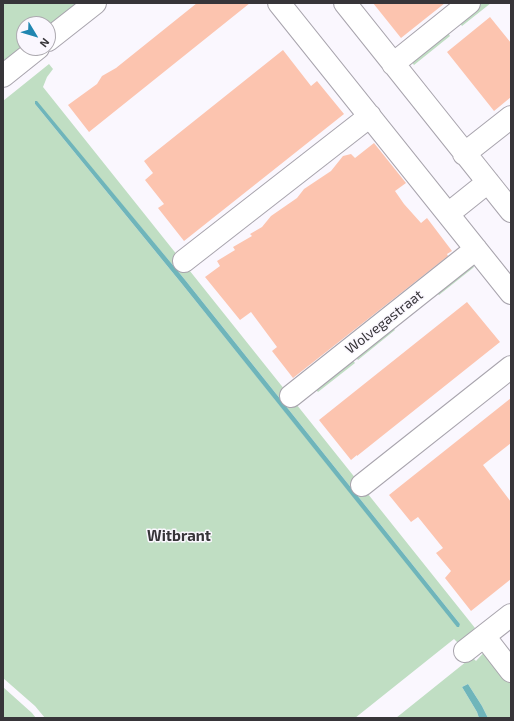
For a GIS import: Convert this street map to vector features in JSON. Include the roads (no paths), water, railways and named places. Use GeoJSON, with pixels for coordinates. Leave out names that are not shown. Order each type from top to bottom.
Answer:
{"type":"FeatureCollection","features":[{"type":"Feature","properties":{"kind":"street"},"geometry":{"type":"LineString","coordinates":[[56,34],[95,3]]}},
{"type":"Feature","properties":{"kind":"street"},"geometry":{"type":"LineString","coordinates":[[279,3],[511,293]]}},
{"type":"Feature","properties":{"kind":"street"},"geometry":{"type":"LineString","coordinates":[[345,3],[511,212]]}},
{"type":"Feature","properties":{"kind":"street"},"geometry":{"type":"LineString","coordinates":[[393,64],[469,3]]}},
{"type":"Feature","properties":{"kind":"street"},"geometry":{"type":"LineString","coordinates":[[3,76],[28,56]]}},
{"type":"Feature","properties":{"kind":"street"},"geometry":{"type":"LineString","coordinates":[[184,261],[370,116]]}},
{"type":"Feature","properties":{"kind":"street"},"geometry":{"type":"LineString","coordinates":[[464,154],[511,117]]}},
{"type":"Feature","properties":{"kind":"street"},"geometry":{"type":"LineString","coordinates":[[448,214],[488,182]]}},
{"type":"Feature","properties":{"kind":"street","name":"Wolvegastraat"},"geometry":{"type":"LineString","coordinates":[[291,396],[476,249]]}},
{"type":"Feature","properties":{"kind":"street"},"geometry":{"type":"LineString","coordinates":[[362,485],[511,366]]}},
{"type":"Feature","properties":{"kind":"street"},"geometry":{"type":"LineString","coordinates":[[465,651],[511,615]]}},
{"type":"Feature","properties":{"kind":"street"},"geometry":{"type":"LineString","coordinates":[[484,636],[511,671]]}},
{"type":"Feature","properties":{"kind":"water"},"geometry":{"type":"Polygon","coordinates":[[[35,101],[37,101],[186,281],[460,624],[459,627],[457,627],[182,284],[35,104],[35,101]]]}},
{"type":"Feature","properties":{"kind":"water"},"geometry":{"type":"Polygon","coordinates":[[[468,684],[488,718],[479,718],[462,687],[468,684]]]}},
{"type":"Feature","properties":{"kind":"district","name":"Witbrant"},"geometry":{"type":"Point","coordinates":[179,536]}}]}
